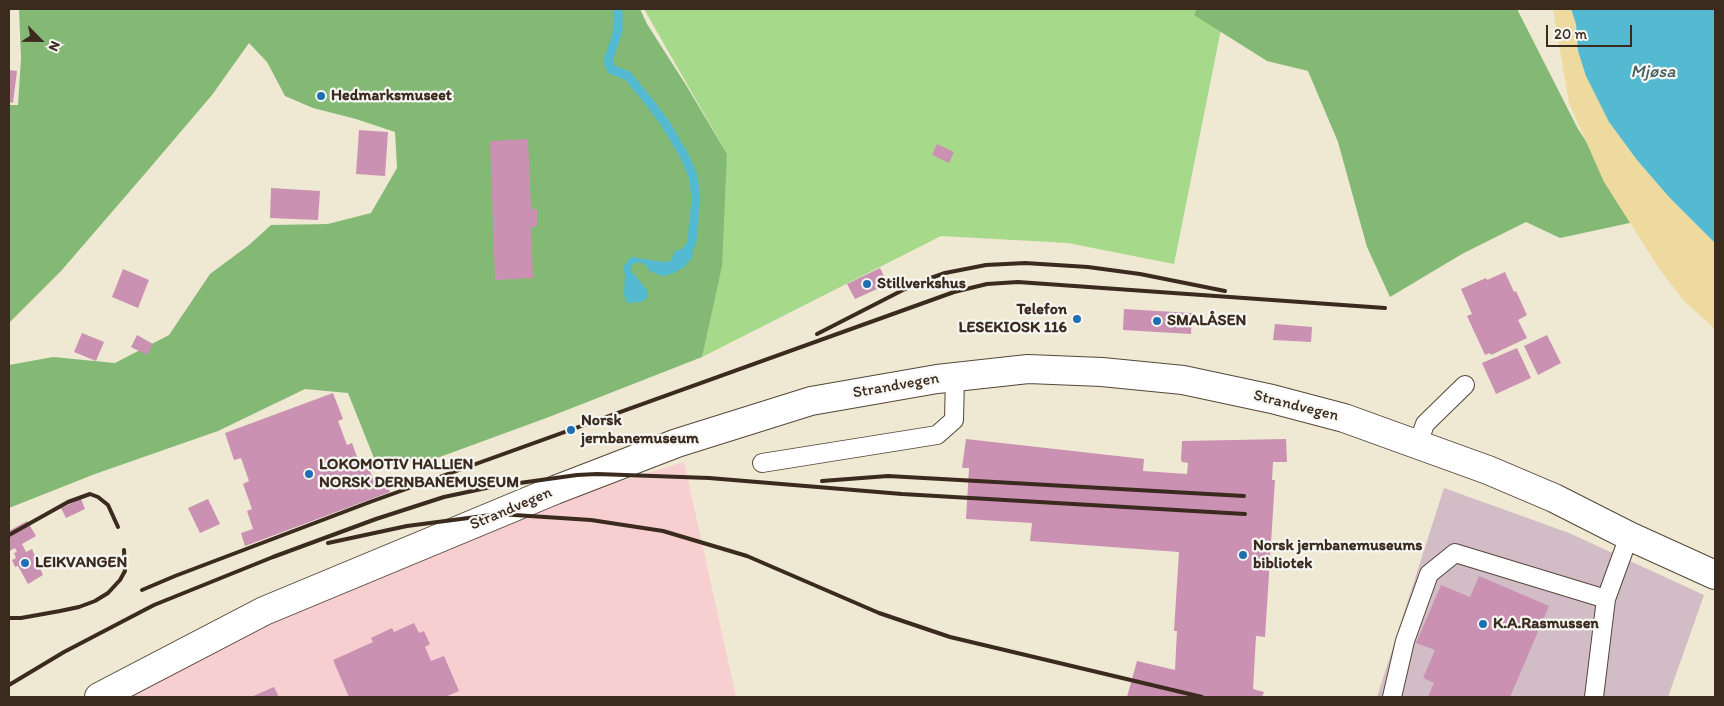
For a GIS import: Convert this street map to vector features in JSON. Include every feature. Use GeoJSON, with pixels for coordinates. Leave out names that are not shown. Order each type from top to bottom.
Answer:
{"type":"FeatureCollection","features":[{"type":"Feature","properties":{"kind":"main road","name":"Strandvegen"},"geometry":{"type":"LineString","coordinates":[[99,697],[264,611],[556,490],[677,444],[811,401],[955,376],[1028,369],[1102,372],[1183,380],[1272,399],[1344,418],[1488,470],[1554,498],[1629,536],[1715,575]]}},
{"type":"Feature","properties":{"kind":"lane"},"geometry":{"type":"LineString","coordinates":[[762,463],[937,435],[954,420],[955,376]]}},
{"type":"Feature","properties":{"kind":"lane"},"geometry":{"type":"LineString","coordinates":[[1418,444],[1424,424],[1465,385]]}},
{"type":"Feature","properties":{"kind":"lane"},"geometry":{"type":"LineString","coordinates":[[1594,697],[1606,599],[1629,536]]}},
{"type":"Feature","properties":{"kind":"lane"},"geometry":{"type":"LineString","coordinates":[[1392,697],[1405,641],[1429,574],[1455,553],[1606,599]]}},
{"type":"Feature","properties":{"kind":"shaded area"},"geometry":{"type":"Polygon","coordinates":[[[684,462],[736,697],[123,697],[253,623],[555,501],[684,462]]]}},
{"type":"Feature","properties":{"kind":"shaded area"},"geometry":{"type":"Polygon","coordinates":[[[1444,488],[1569,533],[1704,595],[1668,697],[1377,697],[1444,488]]]}},
{"type":"Feature","properties":{"kind":"green space"},"geometry":{"type":"Polygon","coordinates":[[[19,9],[640,9],[647,24],[727,154],[722,266],[702,357],[549,417],[437,458],[378,468],[348,393],[305,389],[218,431],[95,474],[9,508],[9,365],[53,357],[115,363],[169,335],[210,274],[249,245],[271,225],[328,224],[371,213],[397,168],[395,132],[356,119],[313,108],[285,96],[267,62],[249,43],[212,95],[143,176],[61,271],[9,323],[9,105],[18,105],[21,58],[19,9]]]}},
{"type":"Feature","properties":{"kind":"green space"},"geometry":{"type":"Polygon","coordinates":[[[644,9],[1225,9],[1174,264],[1068,243],[941,236],[702,357],[727,154],[644,9]]]}},
{"type":"Feature","properties":{"kind":"green space"},"geometry":{"type":"Polygon","coordinates":[[[1197,9],[1517,9],[1578,129],[1639,221],[1560,238],[1526,222],[1462,254],[1390,297],[1367,247],[1338,142],[1308,71],[1267,61],[1194,15],[1197,9]]]}},
{"type":"Feature","properties":{"kind":"sand"},"geometry":{"type":"Polygon","coordinates":[[[1553,9],[1571,9],[1576,24],[1578,51],[1609,122],[1637,160],[1669,197],[1715,243],[1715,329],[1684,301],[1658,267],[1604,182],[1569,103],[1553,9]]]}},
{"type":"Feature","properties":{"kind":"water","name":"Mjøsa"},"geometry":{"type":"Polygon","coordinates":[[[1571,9],[1715,9],[1715,243],[1669,197],[1637,160],[1609,122],[1586,76],[1578,51],[1576,24],[1571,9]]]}},
{"type":"Feature","properties":{"kind":"water"},"geometry":{"type":"Polygon","coordinates":[[[692,243],[692,258],[684,267],[672,274],[662,276],[650,271],[645,264],[639,262],[633,264],[630,270],[648,291],[648,297],[641,302],[627,303],[624,294],[625,275],[623,267],[631,257],[663,262],[671,261],[675,251],[688,247],[692,243]]]}},
{"type":"Feature","properties":{"kind":"building"},"geometry":{"type":"Polygon","coordinates":[[[9,70],[17,71],[13,103],[9,102],[9,70]]]}},
{"type":"Feature","properties":{"kind":"building"},"geometry":{"type":"Polygon","coordinates":[[[359,130],[388,132],[385,176],[356,174],[359,130]]]}},
{"type":"Feature","properties":{"kind":"building"},"geometry":{"type":"Polygon","coordinates":[[[528,139],[531,209],[537,209],[537,226],[531,227],[533,278],[495,280],[490,141],[528,139]]]}},
{"type":"Feature","properties":{"kind":"building"},"geometry":{"type":"Polygon","coordinates":[[[937,144],[954,152],[949,163],[932,155],[937,144]]]}},
{"type":"Feature","properties":{"kind":"building"},"geometry":{"type":"Polygon","coordinates":[[[271,188],[320,191],[318,220],[270,218],[271,188]]]}},
{"type":"Feature","properties":{"kind":"building","name":"Stillverkshus"},"geometry":{"type":"Polygon","coordinates":[[[880,268],[888,284],[855,299],[847,284],[880,268]]]}},
{"type":"Feature","properties":{"kind":"building"},"geometry":{"type":"Polygon","coordinates":[[[123,269],[149,280],[138,308],[112,297],[123,269]]]}},
{"type":"Feature","properties":{"kind":"building"},"geometry":{"type":"Polygon","coordinates":[[[1505,272],[1527,315],[1518,320],[1527,338],[1491,355],[1490,353],[1485,355],[1467,316],[1472,314],[1461,289],[1505,272]]]}},
{"type":"Feature","properties":{"kind":"building","name":"SMALÅSEN"},"geometry":{"type":"Polygon","coordinates":[[[1124,309],[1192,313],[1191,334],[1123,330],[1124,309]]]}},
{"type":"Feature","properties":{"kind":"building"},"geometry":{"type":"Polygon","coordinates":[[[1275,324],[1312,327],[1311,342],[1273,340],[1275,324]]]}},
{"type":"Feature","properties":{"kind":"building"},"geometry":{"type":"Polygon","coordinates":[[[82,333],[104,342],[96,361],[74,352],[82,333]]]}},
{"type":"Feature","properties":{"kind":"building"},"geometry":{"type":"Polygon","coordinates":[[[137,335],[153,344],[147,355],[131,347],[137,335]]]}},
{"type":"Feature","properties":{"kind":"building"},"geometry":{"type":"Polygon","coordinates":[[[1547,335],[1561,363],[1538,375],[1524,346],[1547,335]]]}},
{"type":"Feature","properties":{"kind":"building"},"geometry":{"type":"Polygon","coordinates":[[[1517,348],[1531,378],[1496,394],[1482,363],[1517,348]]]}},
{"type":"Feature","properties":{"kind":"building","name":"LOKOMOTIV HALLIEN NORSK DERNBANEMUSEUM"},"geometry":{"type":"Polygon","coordinates":[[[333,393],[343,419],[338,421],[347,445],[352,443],[361,468],[368,466],[375,484],[386,480],[390,492],[245,546],[241,533],[253,529],[247,511],[252,509],[243,484],[249,481],[241,458],[234,460],[225,433],[333,393]]]}},
{"type":"Feature","properties":{"kind":"building"},"geometry":{"type":"Polygon","coordinates":[[[966,439],[1144,459],[1143,471],[1187,474],[1188,463],[1181,460],[1182,441],[1286,439],[1287,462],[1273,462],[1272,480],[1275,480],[1265,637],[1256,636],[1253,689],[1264,692],[1262,697],[1127,697],[1137,661],[1175,670],[1177,631],[1174,631],[1179,552],[1030,541],[1032,523],[966,519],[969,468],[962,468],[966,439]]]}},
{"type":"Feature","properties":{"kind":"building"},"geometry":{"type":"Polygon","coordinates":[[[81,499],[85,509],[66,518],[61,508],[81,499]]]}},
{"type":"Feature","properties":{"kind":"building"},"geometry":{"type":"Polygon","coordinates":[[[208,499],[220,524],[200,533],[188,508],[208,499]]]}},
{"type":"Feature","properties":{"kind":"building"},"geometry":{"type":"Polygon","coordinates":[[[27,521],[36,536],[22,544],[26,552],[32,549],[43,575],[28,584],[18,566],[15,567],[12,560],[16,558],[14,553],[17,552],[15,548],[9,551],[9,531],[27,521]]]}},
{"type":"Feature","properties":{"kind":"building","name":"K.A.Rasmussen"},"geometry":{"type":"Polygon","coordinates":[[[1479,576],[1549,606],[1510,697],[1428,697],[1434,683],[1423,678],[1435,650],[1416,643],[1441,585],[1470,597],[1479,576]]]}},
{"type":"Feature","properties":{"kind":"building"},"geometry":{"type":"Polygon","coordinates":[[[414,623],[419,633],[424,631],[430,644],[425,647],[431,661],[444,656],[459,691],[445,697],[349,697],[333,660],[373,642],[371,638],[392,628],[394,632],[414,623]]]}},
{"type":"Feature","properties":{"kind":"building"},"geometry":{"type":"Polygon","coordinates":[[[274,687],[279,697],[251,697],[274,687]]]}},
{"type":"Feature","properties":{"kind":"waterway"},"geometry":{"type":"LineString","coordinates":[[618,9],[618,31],[608,61],[611,69],[628,76],[650,103],[665,123],[684,155],[693,176],[696,199],[692,243],[685,253]]}},
{"type":"Feature","properties":{"kind":"railway"},"geometry":{"type":"LineString","coordinates":[[817,334],[928,279],[945,273],[986,265],[1025,263],[1088,267],[1140,274],[1225,291]]}},
{"type":"Feature","properties":{"kind":"railway"},"geometry":{"type":"LineString","coordinates":[[142,590],[370,502],[954,292],[987,284],[1018,282],[1385,308]]}},
{"type":"Feature","properties":{"kind":"railway"},"geometry":{"type":"LineString","coordinates":[[9,685],[64,652],[154,605],[273,557],[376,519],[444,497],[491,487],[577,475],[709,478],[902,494],[1245,514]]}},
{"type":"Feature","properties":{"kind":"railway"},"geometry":{"type":"LineString","coordinates":[[822,481],[888,476],[1244,496]]}},
{"type":"Feature","properties":{"kind":"railway"},"geometry":{"type":"LineString","coordinates":[[9,535],[68,502],[90,494],[98,497],[108,505],[118,527]]}},
{"type":"Feature","properties":{"kind":"railway"},"geometry":{"type":"LineString","coordinates":[[328,543],[407,526],[499,514],[591,520],[663,531],[747,556],[879,613],[950,637],[1202,697]]}},
{"type":"Feature","properties":{"kind":"railway"},"geometry":{"type":"LineString","coordinates":[[9,618],[21,618],[60,611],[95,601],[108,593],[120,580],[125,571],[124,550]]}},
{"type":"Feature","properties":{"kind":"place","name":"Hedmarksmuseet"},"geometry":{"type":"Point","coordinates":[321,96]}},
{"type":"Feature","properties":{"kind":"place","name":"Stillverkshus"},"geometry":{"type":"Point","coordinates":[867,284]}},
{"type":"Feature","properties":{"kind":"place","name":"Telefon LESEKIOSK 116"},"geometry":{"type":"Point","coordinates":[1077,319]}},
{"type":"Feature","properties":{"kind":"place","name":"SMALÅSEN"},"geometry":{"type":"Point","coordinates":[1157,321]}},
{"type":"Feature","properties":{"kind":"place","name":"Norsk jernbanemuseum"},"geometry":{"type":"Point","coordinates":[571,430]}},
{"type":"Feature","properties":{"kind":"place","name":"LOKOMOTIV HALLIEN NORSK DERNBANEMUSEUM"},"geometry":{"type":"Point","coordinates":[309,474]}},
{"type":"Feature","properties":{"kind":"place","name":"Norsk jernbanemuseums bibliotek"},"geometry":{"type":"Point","coordinates":[1243,555]}},
{"type":"Feature","properties":{"kind":"place","name":"LEIKVANGEN"},"geometry":{"type":"Point","coordinates":[25,563]}},
{"type":"Feature","properties":{"kind":"place","name":"K.A.Rasmussen"},"geometry":{"type":"Point","coordinates":[1483,624]}}]}
